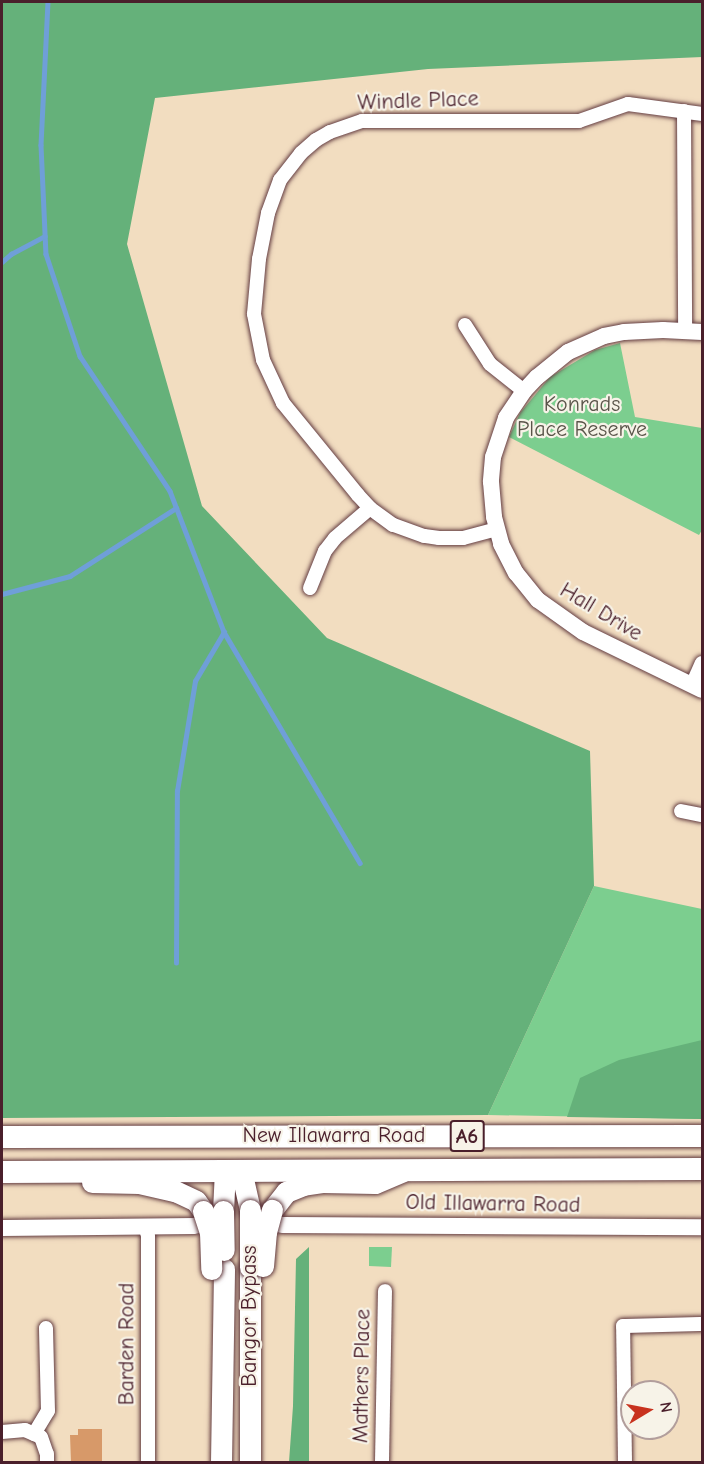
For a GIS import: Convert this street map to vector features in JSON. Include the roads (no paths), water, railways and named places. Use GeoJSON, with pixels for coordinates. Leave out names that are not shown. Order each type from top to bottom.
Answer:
{"type":"FeatureCollection","features":[{"type":"Feature","properties":{"kind":"highway","name":"New Illawarra Road"},"geometry":{"type":"LineString","coordinates":[[2,1137],[702,1136]]}},
{"type":"Feature","properties":{"kind":"highway"},"geometry":{"type":"LineString","coordinates":[[228,1137],[233,1170]]}},
{"type":"Feature","properties":{"kind":"highway","name":"New Illawarra Road"},"geometry":{"type":"LineString","coordinates":[[2,1172],[702,1169]]}},
{"type":"Feature","properties":{"kind":"main road","name":"Bangor Bypass"},"geometry":{"type":"LineString","coordinates":[[233,1170],[250,1210],[257,1266],[250,1378],[250,1462]]}},
{"type":"Feature","properties":{"kind":"main road","name":"Bangor Bypass"},"geometry":{"type":"LineString","coordinates":[[221,1462],[217,1269],[207,1216],[233,1170]]}},
{"type":"Feature","properties":{"kind":"main road"},"geometry":{"type":"LineString","coordinates":[[64,1171],[88,1182],[139,1183],[175,1191],[196,1201],[207,1216]]}},
{"type":"Feature","properties":{"kind":"main road"},"geometry":{"type":"LineString","coordinates":[[257,1266],[266,1232],[277,1218],[286,1192],[303,1185],[322,1182],[375,1183],[403,1171]]}},
{"type":"Feature","properties":{"kind":"street","name":"Windle Place"},"geometry":{"type":"LineString","coordinates":[[497,529],[463,538],[424,536],[393,525],[370,508],[283,403],[268,375],[259,347],[254,314],[255,279],[268,213],[280,180],[290,166],[316,140],[362,121],[579,121],[628,104],[702,114]]}},
{"type":"Feature","properties":{"kind":"street"},"geometry":{"type":"LineString","coordinates":[[684,111],[694,332]]}},
{"type":"Feature","properties":{"kind":"street"},"geometry":{"type":"LineString","coordinates":[[465,325],[490,364],[524,391]]}},
{"type":"Feature","properties":{"kind":"street","name":"Hall Drive"},"geometry":{"type":"LineString","coordinates":[[694,332],[624,332],[586,343],[551,364],[524,391],[506,418],[493,457],[492,501],[504,552],[526,587],[552,613],[622,653],[697,688]]}},
{"type":"Feature","properties":{"kind":"street"},"geometry":{"type":"LineString","coordinates":[[310,588],[325,551],[335,538],[370,508]]}},
{"type":"Feature","properties":{"kind":"street"},"geometry":{"type":"LineString","coordinates":[[697,688],[702,663]]}},
{"type":"Feature","properties":{"kind":"street"},"geometry":{"type":"LineString","coordinates":[[681,811],[702,815]]}},
{"type":"Feature","properties":{"kind":"street"},"geometry":{"type":"LineString","coordinates":[[2,1228],[146,1226],[207,1216]]}},
{"type":"Feature","properties":{"kind":"street","name":"Old Illawarra Road"},"geometry":{"type":"LineString","coordinates":[[277,1218],[702,1227]]}},
{"type":"Feature","properties":{"kind":"street","name":"Barden Road"},"geometry":{"type":"LineString","coordinates":[[146,1226],[148,1236],[148,1462]]}},
{"type":"Feature","properties":{"kind":"street","name":"Mathers Place"},"geometry":{"type":"LineString","coordinates":[[382,1462],[385,1291]]}},
{"type":"Feature","properties":{"kind":"street"},"geometry":{"type":"LineString","coordinates":[[626,1462],[623,1326],[702,1324]]}},
{"type":"Feature","properties":{"kind":"street"},"geometry":{"type":"LineString","coordinates":[[34,1434],[48,1411],[46,1328]]}},
{"type":"Feature","properties":{"kind":"street"},"geometry":{"type":"LineString","coordinates":[[2,1432],[26,1430],[41,1437],[47,1454],[47,1462]]}},
{"type":"Feature","properties":{"kind":"waterway"},"geometry":{"type":"LineString","coordinates":[[48,2],[41,145],[46,254],[80,356],[170,491],[224,632],[360,863]]}},
{"type":"Feature","properties":{"kind":"waterway"},"geometry":{"type":"LineString","coordinates":[[2,262],[11,254],[45,236]]}},
{"type":"Feature","properties":{"kind":"waterway"},"geometry":{"type":"LineString","coordinates":[[2,594],[70,576],[176,508]]}},
{"type":"Feature","properties":{"kind":"waterway"},"geometry":{"type":"LineString","coordinates":[[176,963],[177,791],[195,681],[224,632]]}},
{"type":"Feature","properties":{"kind":"park label","name":"Konrads Place Reserve"},"geometry":{"type":"Point","coordinates":[582,416]}}]}
